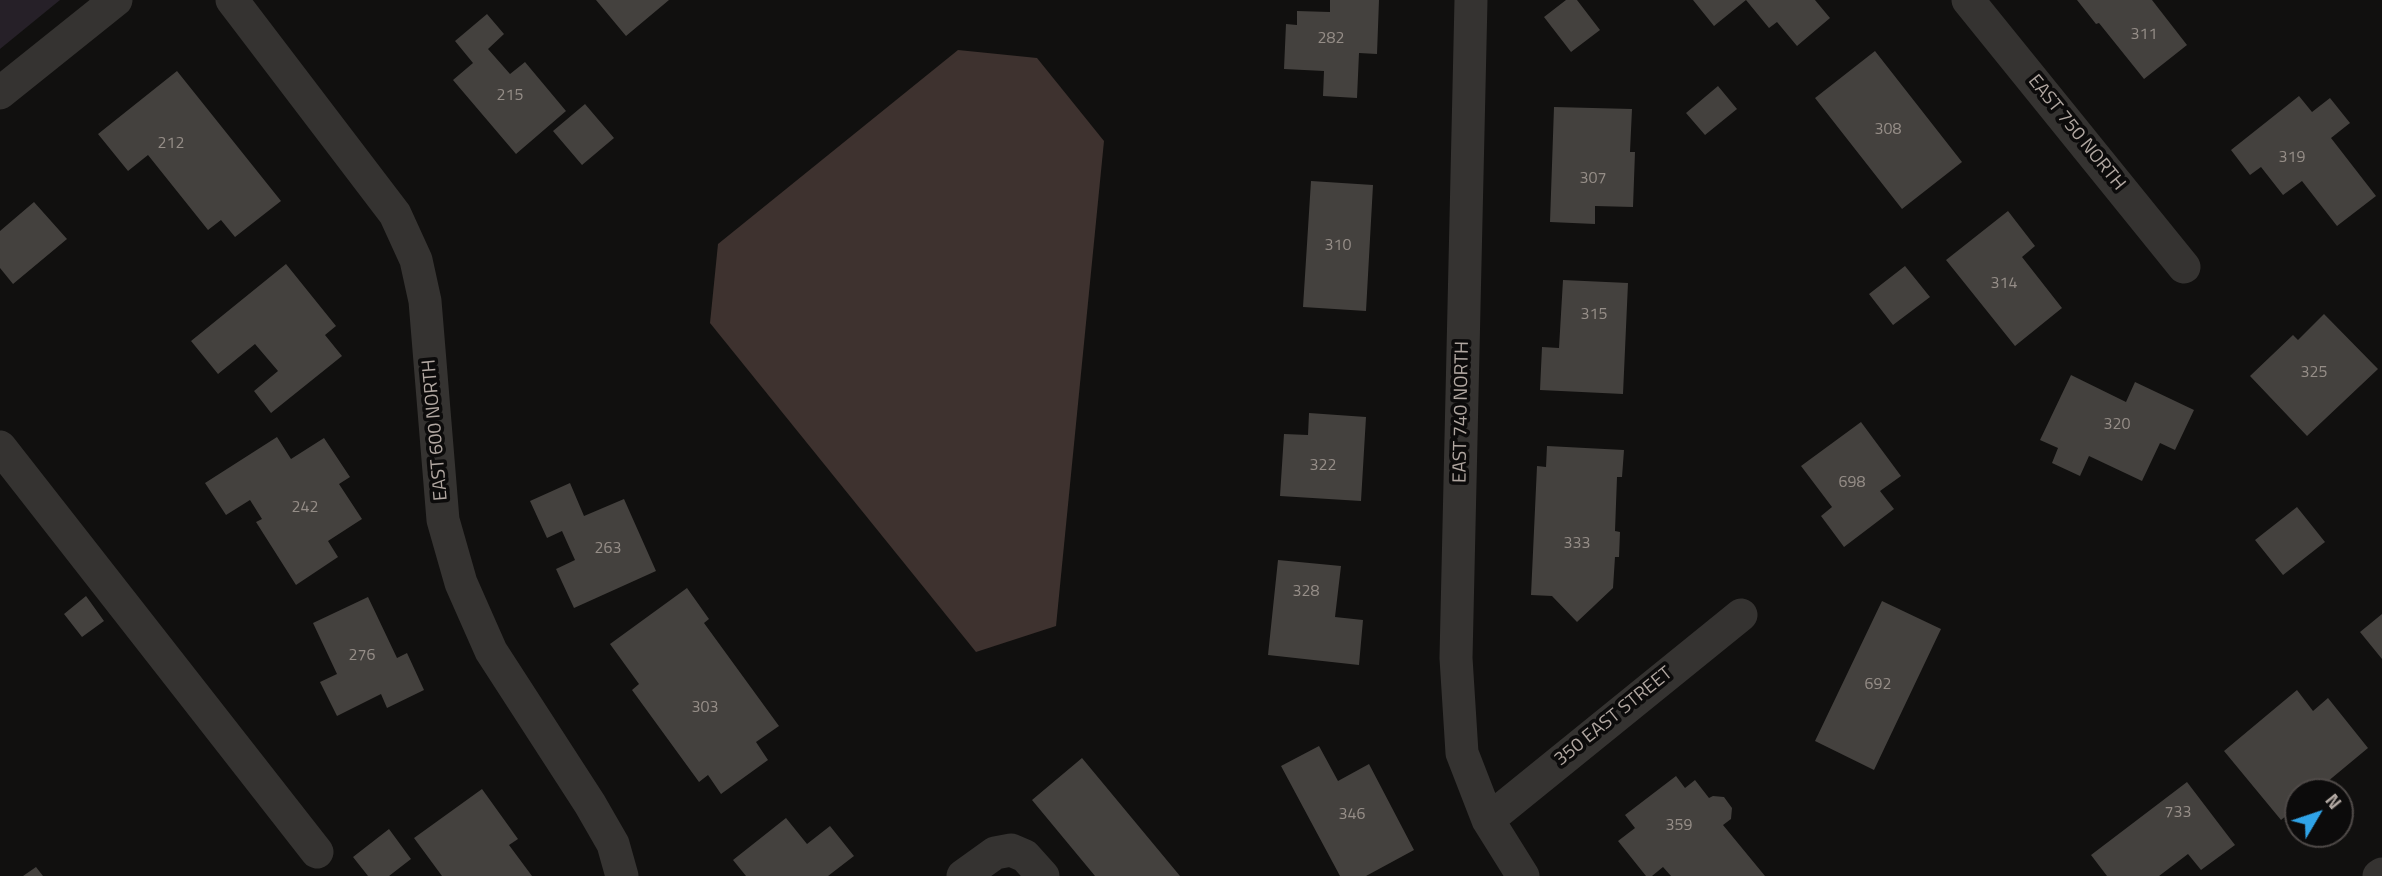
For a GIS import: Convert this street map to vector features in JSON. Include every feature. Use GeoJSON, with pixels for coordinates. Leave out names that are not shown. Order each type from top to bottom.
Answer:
{"type":"FeatureCollection","features":[{"type":"Feature","properties":{"kind":"street"},"geometry":{"type":"LineString","coordinates":[[0,93],[117,0]]}},
{"type":"Feature","properties":{"kind":"street","name":"EAST 600 NORTH"},"geometry":{"type":"LineString","coordinates":[[232,0],[395,214],[416,260],[425,301],[443,520],[461,583],[491,651],[613,844],[622,876]]}},
{"type":"Feature","properties":{"kind":"street","name":"EAST 740 NORTH"},"geometry":{"type":"LineString","coordinates":[[1471,0],[1456,658],[1462,753],[1488,820],[1523,876]]}},
{"type":"Feature","properties":{"kind":"street","name":"EAST 750 NORTH"},"geometry":{"type":"LineString","coordinates":[[1968,0],[2184,267]]}},
{"type":"Feature","properties":{"kind":"street"},"geometry":{"type":"LineString","coordinates":[[0,447],[317,852]]}},
{"type":"Feature","properties":{"kind":"street","name":"350 EAST STREET"},"geometry":{"type":"LineString","coordinates":[[1488,820],[1741,615]]}},
{"type":"Feature","properties":{"kind":"street"},"geometry":{"type":"LineString","coordinates":[[963,876],[995,853],[1011,850],[1025,856],[1043,876]]}},
{"type":"Feature","properties":{"kind":"shaded area"},"geometry":{"type":"Polygon","coordinates":[[[0,0],[60,0],[0,49],[0,0]]]}},
{"type":"Feature","properties":{"kind":"shaded area"},"geometry":{"type":"Polygon","coordinates":[[[958,50],[1037,58],[1104,141],[1056,626],[976,652],[710,323],[718,244],[958,50]]]}},
{"type":"Feature","properties":{"kind":"building"},"geometry":{"type":"Polygon","coordinates":[[[596,0],[669,0],[626,36],[596,0]]]}},
{"type":"Feature","properties":{"kind":"building"},"geometry":{"type":"Polygon","coordinates":[[[1330,0],[1379,0],[1377,54],[1359,53],[1357,98],[1323,96],[1324,71],[1284,69],[1286,24],[1297,25],[1297,11],[1330,12],[1330,0]]]}},
{"type":"Feature","properties":{"kind":"building"},"geometry":{"type":"Polygon","coordinates":[[[1566,0],[1577,0],[1600,30],[1571,52],[1544,17],[1566,0]]]}},
{"type":"Feature","properties":{"kind":"building"},"geometry":{"type":"Polygon","coordinates":[[[1693,0],[1746,0],[1714,26],[1693,0]]]}},
{"type":"Feature","properties":{"kind":"building"},"geometry":{"type":"Polygon","coordinates":[[[1746,0],[1815,0],[1830,18],[1797,46],[1777,22],[1769,28],[1746,0]]]}},
{"type":"Feature","properties":{"kind":"building"},"geometry":{"type":"Polygon","coordinates":[[[2077,0],[2152,0],[2187,45],[2144,79],[2077,0]]]}},
{"type":"Feature","properties":{"kind":"building"},"geometry":{"type":"Polygon","coordinates":[[[487,14],[504,34],[488,49],[510,74],[525,62],[566,111],[516,154],[453,80],[473,63],[455,41],[487,14]]]}},
{"type":"Feature","properties":{"kind":"building"},"geometry":{"type":"Polygon","coordinates":[[[1875,51],[1962,162],[1902,209],[1815,98],[1875,51]]]}},
{"type":"Feature","properties":{"kind":"building"},"geometry":{"type":"Polygon","coordinates":[[[177,71],[281,201],[235,237],[221,220],[208,230],[148,155],[128,171],[98,134],[177,71]]]}},
{"type":"Feature","properties":{"kind":"building"},"geometry":{"type":"Polygon","coordinates":[[[1718,86],[1737,109],[1705,135],[1686,113],[1718,86]]]}},
{"type":"Feature","properties":{"kind":"building"},"geometry":{"type":"Polygon","coordinates":[[[2299,96],[2312,112],[2330,98],[2350,123],[2331,138],[2376,196],[2337,226],[2302,181],[2283,195],[2261,167],[2250,175],[2231,150],[2299,96]]]}},
{"type":"Feature","properties":{"kind":"building"},"geometry":{"type":"Polygon","coordinates":[[[585,104],[614,138],[582,165],[553,131],[585,104]]]}},
{"type":"Feature","properties":{"kind":"building"},"geometry":{"type":"Polygon","coordinates":[[[1554,107],[1632,109],[1630,152],[1635,152],[1633,207],[1595,206],[1595,224],[1550,222],[1554,107]]]}},
{"type":"Feature","properties":{"kind":"building"},"geometry":{"type":"Polygon","coordinates":[[[1311,181],[1373,185],[1366,311],[1303,307],[1311,181]]]}},
{"type":"Feature","properties":{"kind":"building"},"geometry":{"type":"Polygon","coordinates":[[[34,202],[67,239],[13,284],[0,268],[0,231],[34,202]]]}},
{"type":"Feature","properties":{"kind":"building"},"geometry":{"type":"Polygon","coordinates":[[[2008,211],[2035,246],[2022,257],[2062,308],[2015,346],[1946,260],[2008,211]]]}},
{"type":"Feature","properties":{"kind":"building"},"geometry":{"type":"Polygon","coordinates":[[[286,264],[336,326],[325,335],[342,356],[271,413],[254,391],[278,371],[255,344],[218,374],[191,341],[286,264]]]}},
{"type":"Feature","properties":{"kind":"building"},"geometry":{"type":"Polygon","coordinates":[[[1905,266],[1930,297],[1893,325],[1869,294],[1905,266]]]}},
{"type":"Feature","properties":{"kind":"building"},"geometry":{"type":"Polygon","coordinates":[[[1563,280],[1628,283],[1623,394],[1540,390],[1542,347],[1559,348],[1563,280]]]}},
{"type":"Feature","properties":{"kind":"building"},"geometry":{"type":"Polygon","coordinates":[[[2324,314],[2378,369],[2307,436],[2250,376],[2293,335],[2298,340],[2324,314]]]}},
{"type":"Feature","properties":{"kind":"building"},"geometry":{"type":"Polygon","coordinates":[[[2071,375],[2126,402],[2135,382],[2194,410],[2175,450],[2160,443],[2142,481],[2089,456],[2080,476],[2052,463],[2058,448],[2040,440],[2071,375]]]}},
{"type":"Feature","properties":{"kind":"building"},"geometry":{"type":"Polygon","coordinates":[[[1309,413],[1366,417],[1361,501],[1280,496],[1284,434],[1308,435],[1309,413]]]}},
{"type":"Feature","properties":{"kind":"building"},"geometry":{"type":"Polygon","coordinates":[[[1861,422],[1901,476],[1880,491],[1894,509],[1844,547],[1821,516],[1832,507],[1801,466],[1861,422]]]}},
{"type":"Feature","properties":{"kind":"building"},"geometry":{"type":"Polygon","coordinates":[[[277,437],[291,459],[324,438],[350,477],[339,484],[362,519],[328,541],[338,557],[296,585],[256,522],[262,519],[250,500],[226,515],[205,483],[277,437]]]}},
{"type":"Feature","properties":{"kind":"building"},"geometry":{"type":"Polygon","coordinates":[[[1547,446],[1624,450],[1622,477],[1617,477],[1615,531],[1620,532],[1619,557],[1615,557],[1613,588],[1577,622],[1552,596],[1531,595],[1537,466],[1546,467],[1547,446]]]}},
{"type":"Feature","properties":{"kind":"building"},"geometry":{"type":"Polygon","coordinates":[[[570,483],[584,516],[624,499],[656,571],[574,608],[556,569],[575,560],[562,531],[547,538],[530,501],[570,483]]]}},
{"type":"Feature","properties":{"kind":"building"},"geometry":{"type":"Polygon","coordinates":[[[2297,507],[2325,542],[2283,575],[2255,540],[2297,507]]]}},
{"type":"Feature","properties":{"kind":"building"},"geometry":{"type":"Polygon","coordinates":[[[1278,560],[1341,566],[1335,617],[1363,620],[1359,665],[1268,655],[1278,560]]]}},
{"type":"Feature","properties":{"kind":"building"},"geometry":{"type":"Polygon","coordinates":[[[687,588],[709,619],[704,623],[779,726],[756,742],[768,760],[721,794],[708,775],[699,782],[632,690],[639,684],[610,644],[687,588]]]}},
{"type":"Feature","properties":{"kind":"building"},"geometry":{"type":"Polygon","coordinates":[[[86,596],[104,621],[82,637],[64,614],[86,596]]]}},
{"type":"Feature","properties":{"kind":"building"},"geometry":{"type":"Polygon","coordinates":[[[368,597],[397,658],[407,653],[424,690],[387,708],[381,694],[337,716],[320,682],[337,674],[313,623],[368,597]]]}},
{"type":"Feature","properties":{"kind":"building"},"geometry":{"type":"Polygon","coordinates":[[[1882,601],[1941,629],[1874,770],[1815,741],[1882,601]]]}},
{"type":"Feature","properties":{"kind":"building"},"geometry":{"type":"Polygon","coordinates":[[[2382,614],[2382,659],[2360,632],[2382,614]]]}},
{"type":"Feature","properties":{"kind":"building"},"geometry":{"type":"Polygon","coordinates":[[[2297,690],[2313,711],[2328,698],[2368,748],[2332,778],[2284,778],[2284,818],[2281,820],[2224,751],[2297,690]]]}},
{"type":"Feature","properties":{"kind":"building"},"geometry":{"type":"Polygon","coordinates":[[[1319,746],[1338,781],[1369,764],[1414,850],[1366,876],[1340,876],[1281,766],[1319,746]]]}},
{"type":"Feature","properties":{"kind":"building"},"geometry":{"type":"Polygon","coordinates":[[[1082,758],[1180,876],[1095,876],[1032,800],[1082,758]]]}},
{"type":"Feature","properties":{"kind":"building"},"geometry":{"type":"Polygon","coordinates":[[[1676,776],[1685,788],[1695,780],[1709,798],[1724,797],[1732,808],[1731,819],[1723,825],[1765,876],[1671,876],[1663,867],[1652,876],[1646,876],[1618,841],[1635,828],[1625,815],[1676,776]]]}},
{"type":"Feature","properties":{"kind":"building"},"geometry":{"type":"Polygon","coordinates":[[[2187,782],[2235,845],[2201,870],[2188,854],[2159,876],[2107,876],[2091,855],[2187,782]]]}},
{"type":"Feature","properties":{"kind":"building"},"geometry":{"type":"Polygon","coordinates":[[[482,789],[518,839],[509,845],[532,876],[442,876],[414,838],[482,789]]]}},
{"type":"Feature","properties":{"kind":"building"},"geometry":{"type":"Polygon","coordinates":[[[786,818],[807,844],[830,826],[854,856],[828,876],[746,876],[733,860],[786,818]]]}},
{"type":"Feature","properties":{"kind":"building"},"geometry":{"type":"Polygon","coordinates":[[[389,829],[411,859],[389,876],[368,876],[353,857],[389,829]]]}},
{"type":"Feature","properties":{"kind":"building"},"geometry":{"type":"Polygon","coordinates":[[[36,867],[43,876],[23,876],[36,867]]]}}]}
